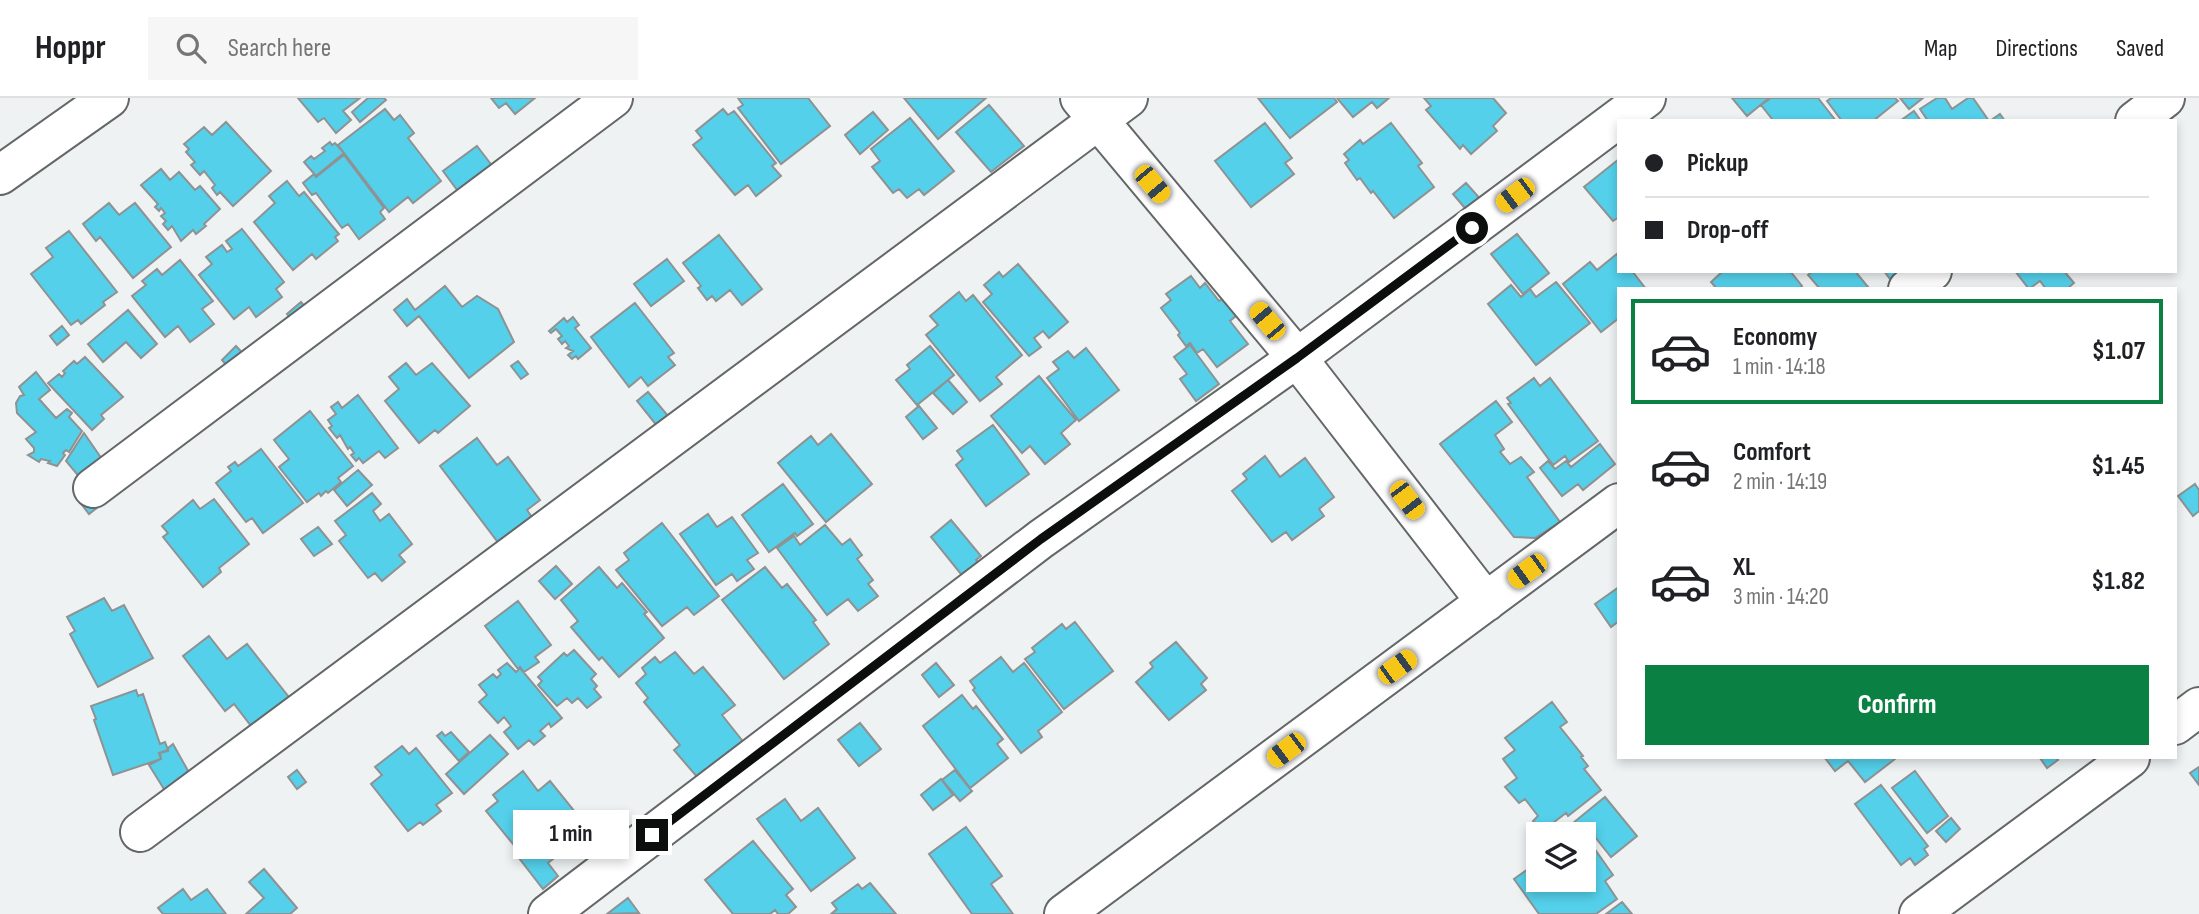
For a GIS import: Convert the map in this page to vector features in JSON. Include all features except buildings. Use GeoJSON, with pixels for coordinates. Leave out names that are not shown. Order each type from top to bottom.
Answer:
{"type":"FeatureCollection","features":[{"type":"Feature","properties":{"kind":"street"},"geometry":{"type":"LineString","coordinates":[[0,175],[109,98]]}},
{"type":"Feature","properties":{"kind":"street"},"geometry":{"type":"LineString","coordinates":[[93,488],[613,98]]}},
{"type":"Feature","properties":{"kind":"street"},"geometry":{"type":"LineString","coordinates":[[1618,119],[1646,98]]}},
{"type":"Feature","properties":{"kind":"street"},"geometry":{"type":"LineString","coordinates":[[2137,119],[2165,98]]}},
{"type":"Feature","properties":{"kind":"street"},"geometry":{"type":"LineString","coordinates":[[141,832],[1102,105],[1486,602]]}},
{"type":"Feature","properties":{"kind":"street"},"geometry":{"type":"LineString","coordinates":[[548,914],[1041,539],[1297,358],[1617,120]]}},
{"type":"Feature","properties":{"kind":"street"},"geometry":{"type":"LineString","coordinates":[[1911,287],[1929,273]]}},
{"type":"Feature","properties":{"kind":"street"},"geometry":{"type":"LineString","coordinates":[[1064,914],[1617,504]]}},
{"type":"Feature","properties":{"kind":"street"},"geometry":{"type":"LineString","coordinates":[[2177,724],[2199,707]]}},
{"type":"Feature","properties":{"kind":"street"},"geometry":{"type":"LineString","coordinates":[[1919,914],[2129,759]]}},
{"type":"Feature","properties":{"kind":"route"},"geometry":{"type":"LineString","coordinates":[[652,835],[1041,539],[1297,358],[1472,228]]}}]}
